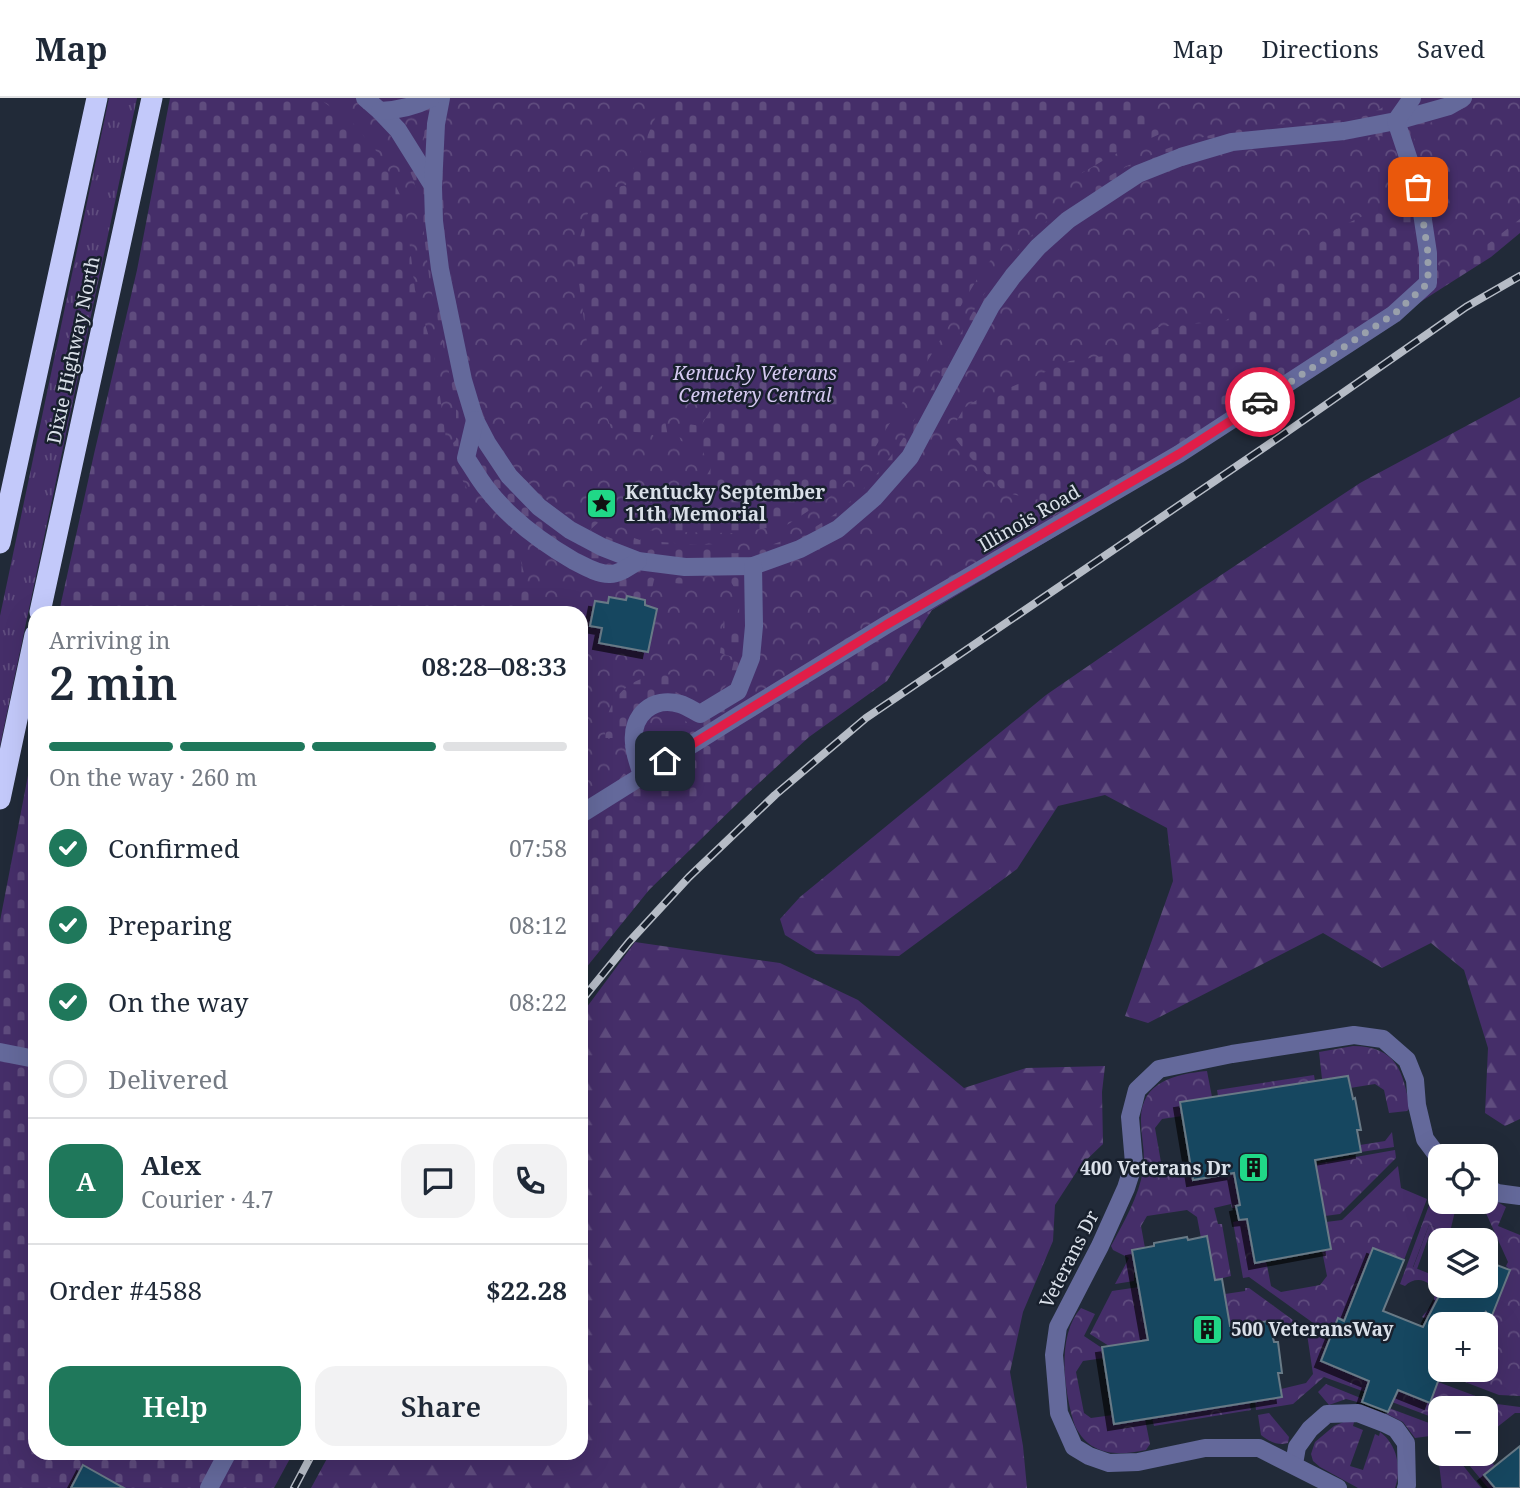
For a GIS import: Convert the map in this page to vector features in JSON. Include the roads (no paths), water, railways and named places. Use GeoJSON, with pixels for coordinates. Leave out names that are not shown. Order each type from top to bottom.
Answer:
{"type":"FeatureCollection","features":[{"type":"Feature","properties":{"kind":"highway","name":"Dixie Highway North"},"geometry":{"type":"LineString","coordinates":[[0,543],[97,98]]}},
{"type":"Feature","properties":{"kind":"highway","name":"Dixie Highway North"},"geometry":{"type":"LineString","coordinates":[[41,606],[152,98]]}},
{"type":"Feature","properties":{"kind":"highway"},"geometry":{"type":"LineString","coordinates":[[0,799],[28,668]]}},
{"type":"Feature","properties":{"kind":"street"},"geometry":{"type":"LineString","coordinates":[[365,98],[397,130],[433,187]]}},
{"type":"Feature","properties":{"kind":"street"},"geometry":{"type":"LineString","coordinates":[[380,111],[416,106],[431,98]]}},
{"type":"Feature","properties":{"kind":"street"},"geometry":{"type":"LineString","coordinates":[[440,98],[433,187],[440,269],[463,380],[475,420],[487,443],[509,476],[539,507],[570,530],[602,547],[638,561],[685,567],[752,566],[800,549],[838,529],[874,498],[909,457],[991,306],[1013,276],[1038,247],[1068,220],[1138,174],[1181,156],[1233,142],[1344,131],[1396,121],[1449,106],[1464,98]]}},
{"type":"Feature","properties":{"kind":"street"},"geometry":{"type":"LineString","coordinates":[[1396,121],[1412,98]]}},
{"type":"Feature","properties":{"kind":"street","name":"Illinois Road"},"geometry":{"type":"LineString","coordinates":[[588,810],[886,625],[1179,454],[1394,314],[1428,283],[1428,253],[1418,187],[1396,121]]}},
{"type":"Feature","properties":{"kind":"street"},"geometry":{"type":"LineString","coordinates":[[475,420],[466,458],[488,490],[535,536],[582,566],[601,573],[612,575],[638,561]]}},
{"type":"Feature","properties":{"kind":"street"},"geometry":{"type":"LineString","coordinates":[[642,775],[633,741],[643,710],[659,703],[679,704],[700,714],[738,691],[751,658],[754,626],[752,566]]}},
{"type":"Feature","properties":{"kind":"street","name":"Veterans Dr"},"geometry":{"type":"LineString","coordinates":[[1338,1488],[1259,1448],[1205,1448],[1138,1462],[1109,1463],[1074,1447],[1059,1413],[1054,1355],[1058,1327],[1100,1246],[1126,1188],[1134,1163],[1130,1117],[1137,1090],[1159,1069],[1191,1061],[1354,1035],[1383,1039],[1407,1060],[1415,1080],[1417,1105],[1425,1139],[1429,1144]]}},
{"type":"Feature","properties":{"kind":"street"},"geometry":{"type":"LineString","coordinates":[[0,1052],[28,1058]]}},
{"type":"Feature","properties":{"kind":"street"},"geometry":{"type":"LineString","coordinates":[[1498,1192],[1520,1196]]}},
{"type":"Feature","properties":{"kind":"street"},"geometry":{"type":"LineString","coordinates":[[1294,1464],[1297,1447],[1310,1429],[1328,1414],[1358,1413],[1396,1429],[1406,1443],[1406,1488]]}},
{"type":"Feature","properties":{"kind":"street"},"geometry":{"type":"LineString","coordinates":[[209,1488],[224,1460]]}},
{"type":"Feature","properties":{"kind":"railway"},"geometry":{"type":"LineString","coordinates":[[588,992],[629,942],[689,877],[775,795],[866,718],[1466,307],[1520,276]]}},
{"type":"Feature","properties":{"kind":"railway"},"geometry":{"type":"LineString","coordinates":[[294,1488],[309,1460]]}},
{"type":"Feature","properties":{"kind":"place","name":"Kentucky September 11th Memorial"},"geometry":{"type":"Point","coordinates":[602,503]}},
{"type":"Feature","properties":{"kind":"place","name":"400 Veterans Dr"},"geometry":{"type":"Point","coordinates":[1254,1168]}},
{"type":"Feature","properties":{"kind":"place","name":"500 VeteransWay"},"geometry":{"type":"Point","coordinates":[1208,1329]}},
{"type":"Feature","properties":{"kind":"park label","name":"Kentucky Veterans Cemetery Central"},"geometry":{"type":"Point","coordinates":[755,384]}}]}
